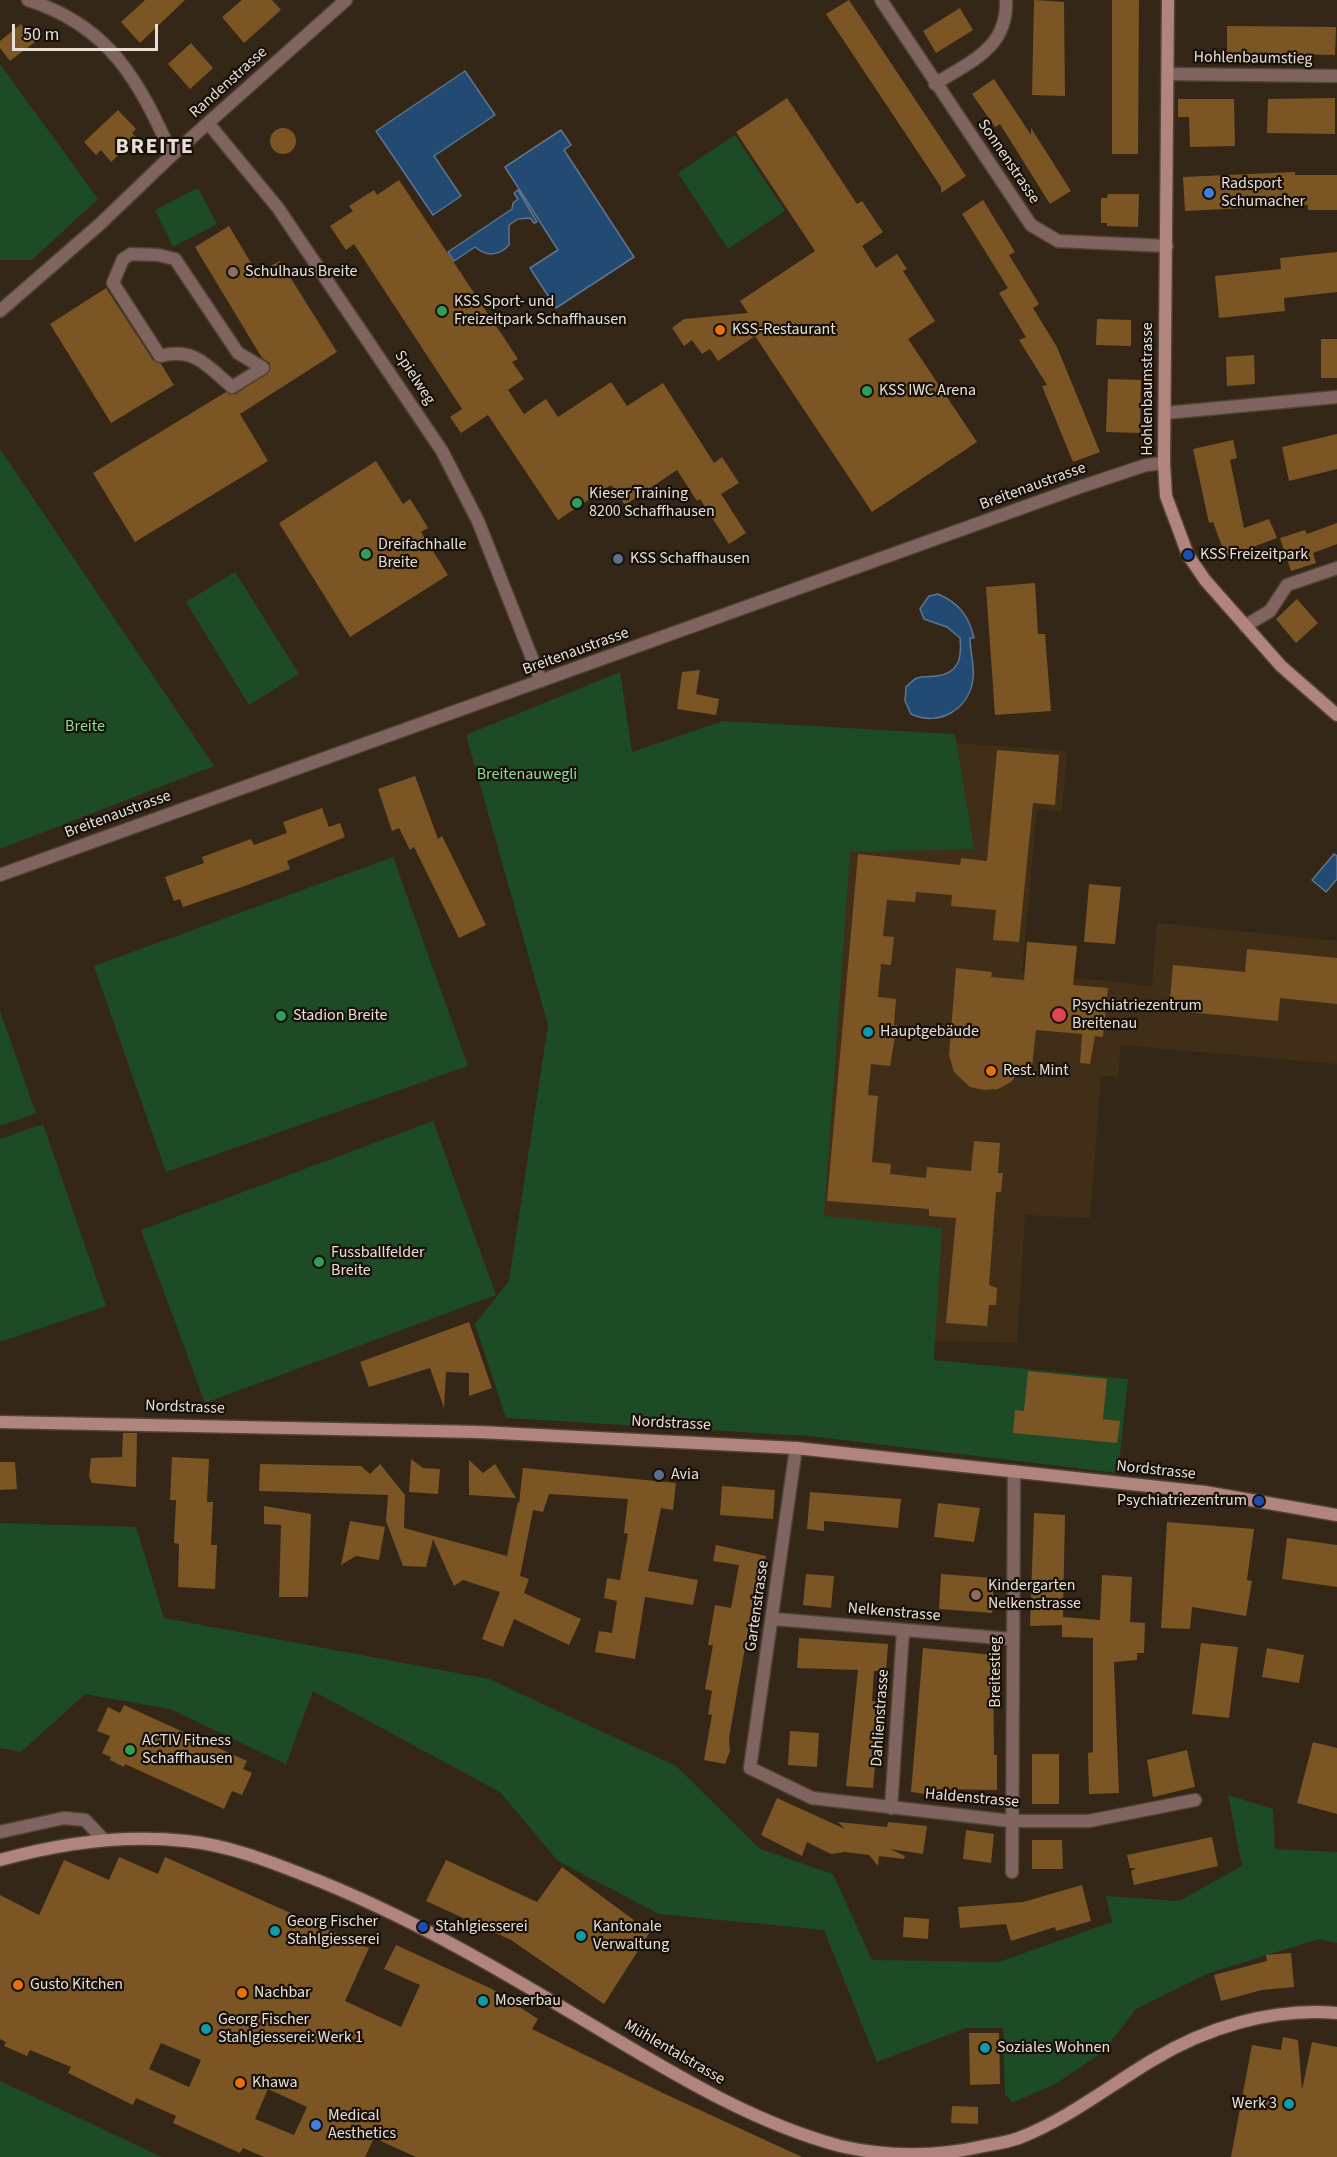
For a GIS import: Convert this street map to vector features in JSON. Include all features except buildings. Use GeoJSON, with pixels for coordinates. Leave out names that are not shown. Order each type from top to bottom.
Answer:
{"type":"FeatureCollection","features":[{"type":"Feature","properties":{"kind":"street"},"geometry":{"type":"LineString","coordinates":[[28,0],[64,13],[101,39],[120,58],[155,117],[172,155]]}},
{"type":"Feature","properties":{"kind":"street","name":"Randenstrasse"},"geometry":{"type":"LineString","coordinates":[[2,304],[100,224],[172,155],[346,0]]}},
{"type":"Feature","properties":{"kind":"street","name":"Sonnenstrasse"},"geometry":{"type":"LineString","coordinates":[[881,0],[1031,225],[1058,241],[1167,246]]}},
{"type":"Feature","properties":{"kind":"street"},"geometry":{"type":"LineString","coordinates":[[935,84],[984,53],[999,39],[1007,15],[1006,0]]}},
{"type":"Feature","properties":{"kind":"street","name":"Hohlenbaumstrasse"},"geometry":{"type":"LineString","coordinates":[[1168,0],[1164,463],[1166,496],[1185,549],[1205,580],[1281,666],[1337,715]]}},
{"type":"Feature","properties":{"kind":"street","name":"Hohlenbaumstieg"},"geometry":{"type":"LineString","coordinates":[[1168,74],[1337,76]]}},
{"type":"Feature","properties":{"kind":"street","name":"Spielweg"},"geometry":{"type":"LineString","coordinates":[[208,123],[278,208],[442,451],[478,521],[541,681]]}},
{"type":"Feature","properties":{"kind":"street"},"geometry":{"type":"LineString","coordinates":[[131,254],[158,255],[175,260],[238,353],[262,368],[232,387],[196,357],[178,351],[160,356],[113,283],[123,259],[131,254]]}},
{"type":"Feature","properties":{"kind":"street"},"geometry":{"type":"LineString","coordinates":[[1165,413],[1337,397]]}},
{"type":"Feature","properties":{"kind":"street","name":"Breitenaustrasse"},"geometry":{"type":"LineString","coordinates":[[0,875],[1077,488],[1146,465],[1164,463]]}},
{"type":"Feature","properties":{"kind":"street"},"geometry":{"type":"LineString","coordinates":[[1245,626],[1270,611],[1287,585],[1337,568]]}},
{"type":"Feature","properties":{"kind":"street","name":"Nordstrasse"},"geometry":{"type":"LineString","coordinates":[[0,1422],[479,1432],[796,1448],[1205,1492],[1337,1515]]}},
{"type":"Feature","properties":{"kind":"street","name":"Gartenstrasse"},"geometry":{"type":"LineString","coordinates":[[750,1768],[774,1619],[796,1448]]}},
{"type":"Feature","properties":{"kind":"street","name":"Breitestieg"},"geometry":{"type":"LineString","coordinates":[[1012,1872],[1014,1471]]}},
{"type":"Feature","properties":{"kind":"street","name":"Nelkenstrasse"},"geometry":{"type":"LineString","coordinates":[[774,1619],[1012,1639]]}},
{"type":"Feature","properties":{"kind":"street","name":"Dahlienstrasse"},"geometry":{"type":"LineString","coordinates":[[891,1808],[903,1631]]}},
{"type":"Feature","properties":{"kind":"street","name":"Haldenstrasse"},"geometry":{"type":"LineString","coordinates":[[750,1768],[813,1798],[1011,1821],[1089,1821],[1195,1800]]}},
{"type":"Feature","properties":{"kind":"street"},"geometry":{"type":"LineString","coordinates":[[0,1832],[64,1818],[85,1820],[103,1839]]}},
{"type":"Feature","properties":{"kind":"street","name":"Mühlentalstrasse"},"geometry":{"type":"LineString","coordinates":[[0,1860],[33,1851],[103,1839],[190,1841],[249,1854],[337,1887],[423,1927],[479,1957],[695,2087],[771,2122],[840,2146],[871,2152],[906,2156],[949,2154],[1018,2139],[1084,2104],[1155,2058],[1221,2027],[1270,2015],[1337,2013]]}},
{"type":"Feature","properties":{"kind":"shaded area","name":"Psychiatriezentrum Breitenau"},"geometry":{"type":"Polygon","coordinates":[[[915,740],[1067,751],[1062,811],[1037,809],[1022,972],[1152,986],[1157,923],[1337,941],[1337,1064],[1121,1045],[1118,1077],[1101,1076],[1090,1218],[1025,1215],[1017,1343],[903,1340],[764,1253],[796,814],[915,740]]]}},
{"type":"Feature","properties":{"kind":"green space"},"geometry":{"type":"Polygon","coordinates":[[[0,64],[98,199],[32,260],[0,260],[0,64]]]}},
{"type":"Feature","properties":{"kind":"green space"},"geometry":{"type":"Polygon","coordinates":[[[735,135],[785,211],[728,249],[678,173],[735,135]]]}},
{"type":"Feature","properties":{"kind":"green space"},"geometry":{"type":"Polygon","coordinates":[[[198,188],[217,224],[173,247],[155,210],[198,188]]]}},
{"type":"Feature","properties":{"kind":"green space","name":"Breite"},"geometry":{"type":"Polygon","coordinates":[[[0,449],[214,766],[0,849],[0,449]]]}},
{"type":"Feature","properties":{"kind":"green space"},"geometry":{"type":"Polygon","coordinates":[[[235,572],[299,674],[249,705],[186,602],[235,572]]]}},
{"type":"Feature","properties":{"kind":"green space","name":"Breitenauwegli"},"geometry":{"type":"Polygon","coordinates":[[[620,672],[632,752],[723,721],[955,734],[974,849],[850,852],[824,1216],[942,1228],[934,1360],[1128,1379],[1118,1473],[809,1436],[506,1418],[475,1324],[509,1281],[548,1025],[466,735],[620,672]]]}},
{"type":"Feature","properties":{"kind":"green space","name":"Stadion Breite"},"geometry":{"type":"Polygon","coordinates":[[[393,857],[468,1066],[166,1172],[94,966],[393,857]]]}},
{"type":"Feature","properties":{"kind":"green space"},"geometry":{"type":"Polygon","coordinates":[[[0,1011],[36,1113],[0,1126],[0,1011]]]}},
{"type":"Feature","properties":{"kind":"green space","name":"Fussballfelder Breite"},"geometry":{"type":"Polygon","coordinates":[[[433,1121],[496,1295],[205,1403],[141,1230],[433,1121]]]}},
{"type":"Feature","properties":{"kind":"green space"},"geometry":{"type":"Polygon","coordinates":[[[43,1124],[106,1306],[0,1342],[0,1139],[43,1124]]]}},
{"type":"Feature","properties":{"kind":"green space"},"geometry":{"type":"Polygon","coordinates":[[[0,1523],[136,1527],[164,1618],[489,1679],[676,1766],[760,1849],[833,1874],[872,1960],[999,1962],[1112,1922],[1106,1896],[1179,1901],[1242,1866],[1228,1795],[1273,1809],[1275,1849],[1337,1852],[1337,1943],[1319,1939],[1209,1973],[1136,2009],[1103,2052],[1057,2083],[1012,2103],[1005,2094],[1003,2028],[966,2028],[877,2062],[824,1930],[659,1914],[558,1861],[500,1792],[313,1691],[286,1764],[170,1709],[85,1694],[21,1752],[0,1748],[0,1523]]]}},
{"type":"Feature","properties":{"kind":"green space"},"geometry":{"type":"Polygon","coordinates":[[[0,2081],[162,2157],[0,2157],[0,2081]]]}},
{"type":"Feature","properties":{"kind":"water"},"geometry":{"type":"Polygon","coordinates":[[[465,71],[495,115],[434,156],[461,196],[433,215],[376,131],[465,71]]]}},
{"type":"Feature","properties":{"kind":"water"},"geometry":{"type":"Polygon","coordinates":[[[561,130],[571,145],[564,150],[634,257],[556,308],[530,268],[558,250],[505,167],[561,130]]]}},
{"type":"Feature","properties":{"kind":"water"},"geometry":{"type":"Polygon","coordinates":[[[518,190],[537,222],[534,223],[530,218],[518,219],[509,225],[509,245],[497,253],[488,254],[475,247],[454,261],[448,252],[512,209],[513,203],[518,199],[514,193],[518,190]]]}},
{"type":"Feature","properties":{"kind":"water"},"geometry":{"type":"Polygon","coordinates":[[[938,594],[957,606],[969,623],[974,638],[970,638],[973,679],[965,699],[951,713],[941,717],[921,718],[911,714],[905,701],[906,687],[917,678],[950,672],[957,663],[960,652],[960,638],[947,627],[924,619],[920,609],[929,596],[938,594]]]}},
{"type":"Feature","properties":{"kind":"water"},"geometry":{"type":"Polygon","coordinates":[[[1334,854],[1337,856],[1337,879],[1326,892],[1312,880],[1334,854]]]}},
{"type":"Feature","properties":{"kind":"place","name":"Radsport Schumacher"},"geometry":{"type":"Point","coordinates":[1209,193]}},
{"type":"Feature","properties":{"kind":"place","name":"Schulhaus Breite"},"geometry":{"type":"Point","coordinates":[233,272]}},
{"type":"Feature","properties":{"kind":"place","name":"KSS Sport- und Freizeitpark Schaffhausen"},"geometry":{"type":"Point","coordinates":[442,311]}},
{"type":"Feature","properties":{"kind":"place","name":"KSS-Restaurant"},"geometry":{"type":"Point","coordinates":[720,330]}},
{"type":"Feature","properties":{"kind":"place","name":"KSS IWC Arena"},"geometry":{"type":"Point","coordinates":[867,391]}},
{"type":"Feature","properties":{"kind":"place","name":"Kieser Training 8200 Schaffhausen"},"geometry":{"type":"Point","coordinates":[577,503]}},
{"type":"Feature","properties":{"kind":"place","name":"Dreifachhalle Breite"},"geometry":{"type":"Point","coordinates":[366,554]}},
{"type":"Feature","properties":{"kind":"place","name":"KSS Freizeitpark"},"geometry":{"type":"Point","coordinates":[1188,555]}},
{"type":"Feature","properties":{"kind":"place","name":"KSS Schaffhausen"},"geometry":{"type":"Point","coordinates":[618,559]}},
{"type":"Feature","properties":{"kind":"place","name":"Psychiatriezentrum Breitenau"},"geometry":{"type":"Point","coordinates":[1059,1015]}},
{"type":"Feature","properties":{"kind":"place","name":"Stadion Breite"},"geometry":{"type":"Point","coordinates":[281,1016]}},
{"type":"Feature","properties":{"kind":"place","name":"Hauptgebäude"},"geometry":{"type":"Point","coordinates":[868,1032]}},
{"type":"Feature","properties":{"kind":"place","name":"Rest. Mint"},"geometry":{"type":"Point","coordinates":[991,1071]}},
{"type":"Feature","properties":{"kind":"place","name":"Fussballfelder Breite"},"geometry":{"type":"Point","coordinates":[319,1262]}},
{"type":"Feature","properties":{"kind":"place","name":"Avia"},"geometry":{"type":"Point","coordinates":[659,1475]}},
{"type":"Feature","properties":{"kind":"place","name":"Psychiatriezentrum"},"geometry":{"type":"Point","coordinates":[1259,1501]}},
{"type":"Feature","properties":{"kind":"place","name":"Kindergarten Nelkenstrasse"},"geometry":{"type":"Point","coordinates":[976,1595]}},
{"type":"Feature","properties":{"kind":"place","name":"ACTIV Fitness Schaffhausen"},"geometry":{"type":"Point","coordinates":[130,1750]}},
{"type":"Feature","properties":{"kind":"place","name":"Stahlgiesserei"},"geometry":{"type":"Point","coordinates":[423,1927]}},
{"type":"Feature","properties":{"kind":"place","name":"Georg Fischer Stahlgiesserei"},"geometry":{"type":"Point","coordinates":[275,1931]}},
{"type":"Feature","properties":{"kind":"place","name":"Kantonale Verwaltung"},"geometry":{"type":"Point","coordinates":[581,1936]}},
{"type":"Feature","properties":{"kind":"place","name":"Gusto Kitchen"},"geometry":{"type":"Point","coordinates":[18,1985]}},
{"type":"Feature","properties":{"kind":"place","name":"Nachbar"},"geometry":{"type":"Point","coordinates":[242,1993]}},
{"type":"Feature","properties":{"kind":"place","name":"Moserbau"},"geometry":{"type":"Point","coordinates":[483,2001]}},
{"type":"Feature","properties":{"kind":"place","name":"Georg Fischer Stahlgiesserei: Werk 1"},"geometry":{"type":"Point","coordinates":[206,2029]}},
{"type":"Feature","properties":{"kind":"place","name":"Soziales Wohnen"},"geometry":{"type":"Point","coordinates":[985,2048]}},
{"type":"Feature","properties":{"kind":"place","name":"Khawa"},"geometry":{"type":"Point","coordinates":[240,2083]}},
{"type":"Feature","properties":{"kind":"place","name":"Werk 3"},"geometry":{"type":"Point","coordinates":[1289,2104]}},
{"type":"Feature","properties":{"kind":"place","name":"Medical Aesthetics"},"geometry":{"type":"Point","coordinates":[316,2125]}},
{"type":"Feature","properties":{"kind":"district","name":"BREITE"},"geometry":{"type":"Point","coordinates":[155,148]}}]}
